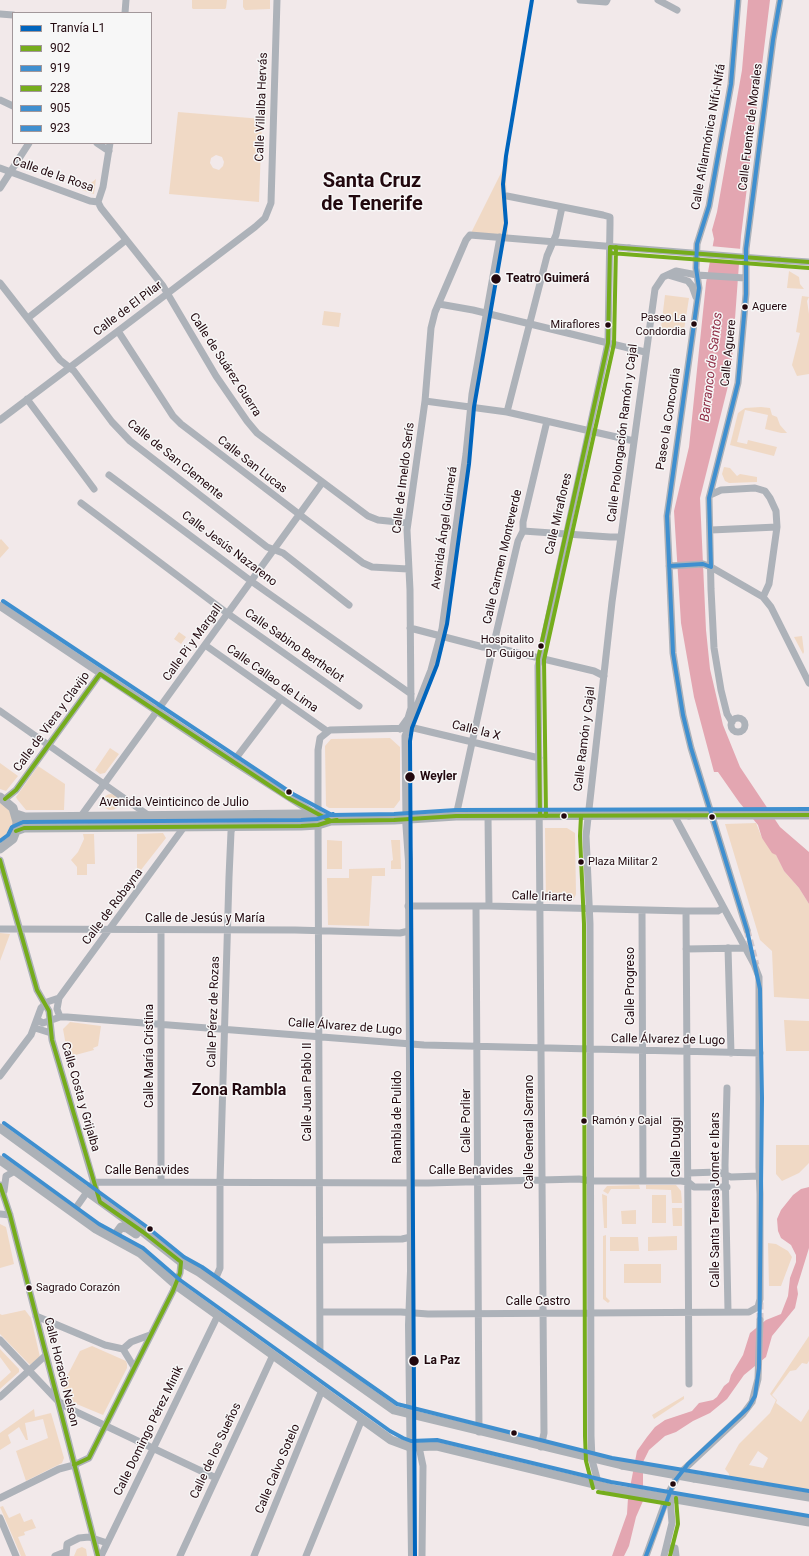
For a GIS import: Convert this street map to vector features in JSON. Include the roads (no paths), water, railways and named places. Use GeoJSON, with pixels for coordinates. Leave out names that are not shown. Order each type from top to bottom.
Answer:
{"type":"FeatureCollection","features":[{"type":"Feature","properties":{"kind":"main road"},"geometry":{"type":"LineString","coordinates":[[0,849],[12,839],[16,831],[16,814],[13,808],[2,798]]}},
{"type":"Feature","properties":{"kind":"main road","name":"Avenida Veinticinco de Julio"},"geometry":{"type":"LineString","coordinates":[[16,814],[25,816],[80,816],[303,814],[318,815],[331,820]]}},
{"type":"Feature","properties":{"kind":"main road","name":"Avenida Veinticinco de Julio"},"geometry":{"type":"LineString","coordinates":[[16,831],[24,828],[318,825],[331,820],[406,819],[456,816],[809,815]]}},
{"type":"Feature","properties":{"kind":"main road"},"geometry":{"type":"LineString","coordinates":[[0,1128],[181,1262],[214,1282],[320,1359],[394,1410],[592,1460],[809,1497]]}},
{"type":"Feature","properties":{"kind":"main road"},"geometry":{"type":"LineString","coordinates":[[0,1160],[104,1234],[140,1253],[176,1284],[391,1440],[415,1447],[436,1446],[618,1490],[809,1522]]}},
{"type":"Feature","properties":{"kind":"main road"},"geometry":{"type":"LineString","coordinates":[[117,1240],[116,1234],[121,1226],[127,1228],[141,1238],[154,1241]]}},
{"type":"Feature","properties":{"kind":"street"},"geometry":{"type":"LineString","coordinates":[[125,12],[126,0]]}},
{"type":"Feature","properties":{"kind":"street","name":"Calle Villalba Hervás"},"geometry":{"type":"LineString","coordinates":[[267,214],[270,202],[277,0]]}},
{"type":"Feature","properties":{"kind":"street"},"geometry":{"type":"LineString","coordinates":[[580,0],[607,1]]}},
{"type":"Feature","properties":{"kind":"street"},"geometry":{"type":"LineString","coordinates":[[658,0],[677,10]]}},
{"type":"Feature","properties":{"kind":"street","name":"Calle Afilarmónica Nifú-Nifá"},"geometry":{"type":"LineString","coordinates":[[697,275],[697,244],[709,206],[733,71],[738,0]]}},
{"type":"Feature","properties":{"kind":"street","name":"Calle Fuente de Morales"},"geometry":{"type":"LineString","coordinates":[[746,258],[772,47],[780,0]]}},
{"type":"Feature","properties":{"kind":"street"},"geometry":{"type":"LineString","coordinates":[[0,14],[12,15]]}},
{"type":"Feature","properties":{"kind":"street"},"geometry":{"type":"LineString","coordinates":[[0,100],[12,106]]}},
{"type":"Feature","properties":{"kind":"street"},"geometry":{"type":"LineString","coordinates":[[0,188],[28,144]]}},
{"type":"Feature","properties":{"kind":"street"},"geometry":{"type":"LineString","coordinates":[[98,144],[109,151]]}},
{"type":"Feature","properties":{"kind":"street"},"geometry":{"type":"LineString","coordinates":[[98,202],[103,187],[110,144]]}},
{"type":"Feature","properties":{"kind":"street","name":"Calle de la Rosa"},"geometry":{"type":"LineString","coordinates":[[0,168],[85,199],[98,202]]}},
{"type":"Feature","properties":{"kind":"street"},"geometry":{"type":"LineString","coordinates":[[507,196],[562,207],[554,242],[547,256],[507,412]]}},
{"type":"Feature","properties":{"kind":"street","name":"Calle de Suárez Guerra"},"geometry":{"type":"LineString","coordinates":[[98,202],[101,208],[161,284],[216,376],[247,421],[260,436],[322,483],[372,518],[408,523]]}},
{"type":"Feature","properties":{"kind":"street","name":"Calle Miraflores"},"geometry":{"type":"LineString","coordinates":[[540,816],[538,659],[590,431],[608,343],[610,217],[562,207]]}},
{"type":"Feature","properties":{"kind":"street","name":"Calle de El Pilar"},"geometry":{"type":"LineString","coordinates":[[0,420],[255,227],[267,214]]}},
{"type":"Feature","properties":{"kind":"street","name":"Calle de Imeldo Serís"},"geometry":{"type":"LineString","coordinates":[[403,729],[410,711],[411,694],[408,523],[424,401],[431,328],[439,304],[470,235],[500,237]]}},
{"type":"Feature","properties":{"kind":"street"},"geometry":{"type":"LineString","coordinates":[[500,237],[809,262]]}},
{"type":"Feature","properties":{"kind":"street","name":"Avenida Ángel Guimerá"},"geometry":{"type":"LineString","coordinates":[[406,819],[405,739],[403,729],[432,670],[440,636],[466,454],[470,406],[485,313],[500,237]]}},
{"type":"Feature","properties":{"kind":"street"},"geometry":{"type":"LineString","coordinates":[[28,318],[126,240]]}},
{"type":"Feature","properties":{"kind":"street","name":"Calle Aguere"},"geometry":{"type":"LineString","coordinates":[[732,722],[727,714],[716,660],[711,567],[710,495],[738,384],[746,294],[746,258]]}},
{"type":"Feature","properties":{"kind":"street"},"geometry":{"type":"LineString","coordinates":[[666,275],[676,271],[697,275],[745,278]]}},
{"type":"Feature","properties":{"kind":"street"},"geometry":{"type":"LineString","coordinates":[[666,275],[688,281],[692,286],[696,297]]}},
{"type":"Feature","properties":{"kind":"street","name":"Calle Prolongación Ramón y Cajal"},"geometry":{"type":"LineString","coordinates":[[606,664],[620,536],[653,292],[656,285],[666,275]]}},
{"type":"Feature","properties":{"kind":"street","name":"Paseo la Concordia"},"geometry":{"type":"LineString","coordinates":[[697,275],[699,285],[696,297],[692,345],[667,505],[673,653],[682,715],[747,930]]}},
{"type":"Feature","properties":{"kind":"street","name":"Calle de San Clemente"},"geometry":{"type":"LineString","coordinates":[[0,282],[60,360],[69,367],[112,422],[130,441],[267,548],[284,553],[349,605]]}},
{"type":"Feature","properties":{"kind":"street"},"geometry":{"type":"LineString","coordinates":[[439,304],[530,323],[645,352]]}},
{"type":"Feature","properties":{"kind":"street","name":"Calle San Lucas"},"geometry":{"type":"LineString","coordinates":[[118,332],[177,421],[298,515],[368,566],[408,569]]}},
{"type":"Feature","properties":{"kind":"street"},"geometry":{"type":"LineString","coordinates":[[27,399],[94,490]]}},
{"type":"Feature","properties":{"kind":"street"},"geometry":{"type":"LineString","coordinates":[[424,401],[507,412],[634,441]]}},
{"type":"Feature","properties":{"kind":"street","name":"Calle Carmen Monteverde"},"geometry":{"type":"LineString","coordinates":[[456,816],[492,647],[518,541],[523,531],[523,522],[547,421]]}},
{"type":"Feature","properties":{"kind":"street","name":"Calle Jesús Nazareno"},"geometry":{"type":"LineString","coordinates":[[109,475],[251,581],[411,694]]}},
{"type":"Feature","properties":{"kind":"street","name":"Calle Pi y Margall"},"geometry":{"type":"LineString","coordinates":[[80,816],[322,483]]}},
{"type":"Feature","properties":{"kind":"street"},"geometry":{"type":"LineString","coordinates":[[710,495],[721,490],[755,488],[765,491],[776,511],[777,527],[769,584],[763,598]]}},
{"type":"Feature","properties":{"kind":"street","name":"Calle Sabino Berthelot"},"geometry":{"type":"LineString","coordinates":[[81,503],[227,613],[359,706]]}},
{"type":"Feature","properties":{"kind":"street"},"geometry":{"type":"LineString","coordinates":[[710,530],[777,527]]}},
{"type":"Feature","properties":{"kind":"street"},"geometry":{"type":"LineString","coordinates":[[523,531],[610,537],[620,536]]}},
{"type":"Feature","properties":{"kind":"street"},"geometry":{"type":"LineString","coordinates":[[669,566],[703,564],[711,567],[763,598],[771,607],[809,683]]}},
{"type":"Feature","properties":{"kind":"street"},"geometry":{"type":"LineString","coordinates":[[0,606],[233,762],[318,815]]}},
{"type":"Feature","properties":{"kind":"street"},"geometry":{"type":"LineString","coordinates":[[410,628],[482,647],[492,647],[594,671],[604,676]]}},
{"type":"Feature","properties":{"kind":"street","name":"Calle Callao de Lima"},"geometry":{"type":"LineString","coordinates":[[205,645],[327,731]]}},
{"type":"Feature","properties":{"kind":"street","name":"Calle Ramón y Cajal"},"geometry":{"type":"LineString","coordinates":[[599,1486],[592,1460],[589,909],[586,836],[587,816],[606,664]]}},
{"type":"Feature","properties":{"kind":"street","name":"Calle de Viera y Clavijo"},"geometry":{"type":"LineString","coordinates":[[2,798],[16,790],[100,674]]}},
{"type":"Feature","properties":{"kind":"street"},"geometry":{"type":"LineString","coordinates":[[233,762],[281,699]]}},
{"type":"Feature","properties":{"kind":"street"},"geometry":{"type":"LineString","coordinates":[[0,711],[148,815]]}},
{"type":"Feature","properties":{"kind":"street","name":"Calle la X"},"geometry":{"type":"LineString","coordinates":[[327,731],[418,728],[539,758]]}},
{"type":"Feature","properties":{"kind":"street","name":"Calle Juan Pablo II"},"geometry":{"type":"LineString","coordinates":[[320,1359],[318,805],[319,744],[320,738],[327,731]]}},
{"type":"Feature","properties":{"kind":"street","name":"Calle Pérez de Rozas"},"geometry":{"type":"LineString","coordinates":[[214,1282],[220,1268],[220,1182],[228,930],[232,827],[236,814]]}},
{"type":"Feature","properties":{"kind":"street"},"geometry":{"type":"LineString","coordinates":[[674,815],[757,970],[760,984],[759,1176],[731,1177],[718,1172],[688,1173]]}},
{"type":"Feature","properties":{"kind":"street"},"geometry":{"type":"LineString","coordinates":[[488,816],[489,906]]}},
{"type":"Feature","properties":{"kind":"street","name":"Calle General Serrano"},"geometry":{"type":"LineString","coordinates":[[540,816],[538,826],[544,1433],[542,1447]]}},
{"type":"Feature","properties":{"kind":"street","name":"Rambla de Pulido"},"geometry":{"type":"LineString","coordinates":[[406,819],[409,931],[411,1237],[410,1415],[415,1447],[412,1556]]}},
{"type":"Feature","properties":{"kind":"street","name":"Calle de Robayna"},"geometry":{"type":"LineString","coordinates":[[59,998],[184,827]]}},
{"type":"Feature","properties":{"kind":"street"},"geometry":{"type":"LineString","coordinates":[[0,860],[37,990],[45,1004]]}},
{"type":"Feature","properties":{"kind":"street","name":"Calle Iriarte"},"geometry":{"type":"LineString","coordinates":[[408,906],[489,906],[686,911],[718,911],[723,908]]}},
{"type":"Feature","properties":{"kind":"street","name":"Calle Porlier"},"geometry":{"type":"LineString","coordinates":[[476,906],[478,1046],[479,1432]]}},
{"type":"Feature","properties":{"kind":"street","name":"Calle Progreso"},"geometry":{"type":"LineString","coordinates":[[642,910],[643,1181]]}},
{"type":"Feature","properties":{"kind":"street","name":"Calle Duggi"},"geometry":{"type":"LineString","coordinates":[[686,911],[689,1384]]}},
{"type":"Feature","properties":{"kind":"street","name":"Calle de Jesús y María"},"geometry":{"type":"LineString","coordinates":[[0,929],[318,930],[400,933],[409,931]]}},
{"type":"Feature","properties":{"kind":"street","name":"Calle María Cristina"},"geometry":{"type":"LineString","coordinates":[[161,930],[161,1182]]}},
{"type":"Feature","properties":{"kind":"street"},"geometry":{"type":"LineString","coordinates":[[728,948],[731,1053]]}},
{"type":"Feature","properties":{"kind":"street"},"geometry":{"type":"LineString","coordinates":[[686,949],[745,948]]}},
{"type":"Feature","properties":{"kind":"street"},"geometry":{"type":"LineString","coordinates":[[0,1076],[35,1028],[39,1011],[45,1004],[59,998]]}},
{"type":"Feature","properties":{"kind":"street"},"geometry":{"type":"LineString","coordinates":[[59,998],[57,1009],[60,1017]]}},
{"type":"Feature","properties":{"kind":"street","name":"Calle Costa y Grijalba"},"geometry":{"type":"LineString","coordinates":[[45,1004],[49,1011],[51,1033],[100,1202]]}},
{"type":"Feature","properties":{"kind":"street","name":"Calle Álvarez de Lugo"},"geometry":{"type":"LineString","coordinates":[[51,1021],[60,1017],[409,1043],[540,1048],[760,1053]]}},
{"type":"Feature","properties":{"kind":"street"},"geometry":{"type":"LineString","coordinates":[[37,1020],[43,1022],[51,1021]]}},
{"type":"Feature","properties":{"kind":"street"},"geometry":{"type":"LineString","coordinates":[[35,1028],[51,1033]]}},
{"type":"Feature","properties":{"kind":"street","name":"Calle Santa Teresa Jornet e Ibars"},"geometry":{"type":"LineString","coordinates":[[727,1088],[726,1174],[728,1311]]}},
{"type":"Feature","properties":{"kind":"street"},"geometry":{"type":"LineString","coordinates":[[4,1193],[6,1176],[15,1171]]}},
{"type":"Feature","properties":{"kind":"street","name":"Calle Castro"},"geometry":{"type":"LineString","coordinates":[[321,1312],[749,1312],[756,1309],[760,1299],[759,1176]]}},
{"type":"Feature","properties":{"kind":"street","name":"Calle Benavides"},"geometry":{"type":"LineString","coordinates":[[94,1182],[478,1182],[579,1180],[688,1182],[694,1187],[727,1187]]}},
{"type":"Feature","properties":{"kind":"street"},"geometry":{"type":"LineString","coordinates":[[73,1212],[94,1182]]}},
{"type":"Feature","properties":{"kind":"street"},"geometry":{"type":"LineString","coordinates":[[0,1186],[4,1193]]}},
{"type":"Feature","properties":{"kind":"street","name":"Calle Horacio Nelson"},"geometry":{"type":"LineString","coordinates":[[4,1193],[92,1539],[98,1556]]}},
{"type":"Feature","properties":{"kind":"street"},"geometry":{"type":"LineString","coordinates":[[0,1214],[10,1215]]}},
{"type":"Feature","properties":{"kind":"street"},"geometry":{"type":"LineString","coordinates":[[320,1240],[402,1239],[411,1237]]}},
{"type":"Feature","properties":{"kind":"street"},"geometry":{"type":"LineString","coordinates":[[0,1498],[59,1469],[74,1465],[89,1458],[176,1284],[181,1268],[181,1262]]}},
{"type":"Feature","properties":{"kind":"street","name":"Calle Domingo Pérez Minik"},"geometry":{"type":"LineString","coordinates":[[98,1556],[107,1543],[218,1315]]}},
{"type":"Feature","properties":{"kind":"street"},"geometry":{"type":"LineString","coordinates":[[36,1316],[106,1345],[123,1349],[134,1367]]}},
{"type":"Feature","properties":{"kind":"street"},"geometry":{"type":"LineString","coordinates":[[646,1556],[669,1492],[679,1474],[743,1414],[755,1396],[759,1368],[760,1320]]}},
{"type":"Feature","properties":{"kind":"street"},"geometry":{"type":"LineString","coordinates":[[123,1349],[131,1342],[150,1335]]}},
{"type":"Feature","properties":{"kind":"street"},"geometry":{"type":"LineString","coordinates":[[0,1340],[57,1400],[68,1408],[216,1478]]}},
{"type":"Feature","properties":{"kind":"street"},"geometry":{"type":"LineString","coordinates":[[0,1397],[46,1355]]}},
{"type":"Feature","properties":{"kind":"street","name":"Calle de los Sueños"},"geometry":{"type":"LineString","coordinates":[[180,1556],[273,1355]]}},
{"type":"Feature","properties":{"kind":"street"},"geometry":{"type":"LineString","coordinates":[[38,1381],[51,1378]]}},
{"type":"Feature","properties":{"kind":"street","name":"Calle Calvo Sotelo"},"geometry":{"type":"LineString","coordinates":[[254,1556],[322,1390]]}},
{"type":"Feature","properties":{"kind":"street"},"geometry":{"type":"LineString","coordinates":[[306,1556],[362,1419]]}},
{"type":"Feature","properties":{"kind":"street"},"geometry":{"type":"LineString","coordinates":[[415,1447],[423,1466],[422,1556]]}},
{"type":"Feature","properties":{"kind":"street"},"geometry":{"type":"LineString","coordinates":[[664,1556],[672,1522],[670,1498]]}},
{"type":"Feature","properties":{"kind":"street"},"geometry":{"type":"LineString","coordinates":[[0,1518],[16,1556]]}},
{"type":"Feature","properties":{"kind":"street"},"geometry":{"type":"LineString","coordinates":[[55,1556],[65,1554],[67,1544],[72,1540],[84,1537],[107,1543]]}},
{"type":"Feature","properties":{"kind":"street"},"geometry":{"type":"LineString","coordinates":[[667,1548],[675,1548],[676,1556]]}},
{"type":"Feature","properties":{"kind":"water","name":"Barranco de Santos"},"geometry":{"type":"Polygon","coordinates":[[[748,0],[770,0],[741,236],[731,374],[700,498],[706,630],[710,669],[723,725],[740,767],[780,827],[809,852],[809,904],[799,888],[784,871],[776,855],[772,853],[762,838],[758,825],[739,802],[718,772],[714,772],[694,697],[681,623],[674,511],[689,447],[706,283],[714,239],[712,230],[717,212],[742,70],[748,0]]]}},
{"type":"Feature","properties":{"kind":"water"},"geometry":{"type":"Polygon","coordinates":[[[809,1187],[809,1248],[797,1287],[798,1294],[795,1308],[772,1336],[766,1357],[744,1375],[727,1399],[710,1413],[693,1421],[676,1432],[665,1436],[649,1450],[643,1462],[643,1501],[636,1517],[629,1546],[624,1556],[612,1556],[627,1514],[628,1498],[637,1451],[655,1427],[665,1420],[692,1411],[699,1403],[713,1400],[717,1397],[724,1386],[729,1382],[731,1375],[743,1355],[750,1333],[766,1320],[781,1314],[788,1296],[790,1278],[796,1262],[796,1255],[791,1245],[781,1238],[778,1231],[777,1219],[781,1210],[793,1195],[801,1189],[809,1187]]]}},
{"type":"Feature","properties":{"kind":"tunnel"},"geometry":{"type":"LineString","coordinates":[[747,930],[756,965]]}},
{"type":"Feature","properties":{"kind":"tunnel"},"geometry":{"type":"LineString","coordinates":[[760,1301],[760,1320]]}},
{"type":"Feature","properties":{"kind":"tram line","name":"L1"},"geometry":{"type":"LineString","coordinates":[[415,1556],[410,741],[412,728],[437,665],[447,624],[469,464],[474,407],[506,223],[503,184],[506,156],[532,0]]}},
{"type":"Feature","properties":{"kind":"place","name":"Teatro Guimerá"},"geometry":{"type":"Point","coordinates":[496,279]}},
{"type":"Feature","properties":{"kind":"place","name":"Aguere"},"geometry":{"type":"Point","coordinates":[745,307]}},
{"type":"Feature","properties":{"kind":"place","name":"Paseo La Condordia"},"geometry":{"type":"Point","coordinates":[694,324]}},
{"type":"Feature","properties":{"kind":"place","name":"Miraflores"},"geometry":{"type":"Point","coordinates":[608,325]}},
{"type":"Feature","properties":{"kind":"place","name":"Hospitalito Dr Guigou"},"geometry":{"type":"Point","coordinates":[541,646]}},
{"type":"Feature","properties":{"kind":"place","name":"Weyler"},"geometry":{"type":"Point","coordinates":[410,777]}},
{"type":"Feature","properties":{"kind":"place","name":"Plaza Militar 2"},"geometry":{"type":"Point","coordinates":[581,862]}},
{"type":"Feature","properties":{"kind":"place","name":"Ramón y Cajal"},"geometry":{"type":"Point","coordinates":[584,1121]}},
{"type":"Feature","properties":{"kind":"place","name":"Sagrado Corazón"},"geometry":{"type":"Point","coordinates":[29,1288]}},
{"type":"Feature","properties":{"kind":"place","name":"La Paz"},"geometry":{"type":"Point","coordinates":[414,1361]}},
{"type":"Feature","properties":{"kind":"district","name":"Santa Cruz de Tenerife"},"geometry":{"type":"Point","coordinates":[372,194]}},
{"type":"Feature","properties":{"kind":"district","name":"Zona Rambla"},"geometry":{"type":"Point","coordinates":[239,1091]}}]}
